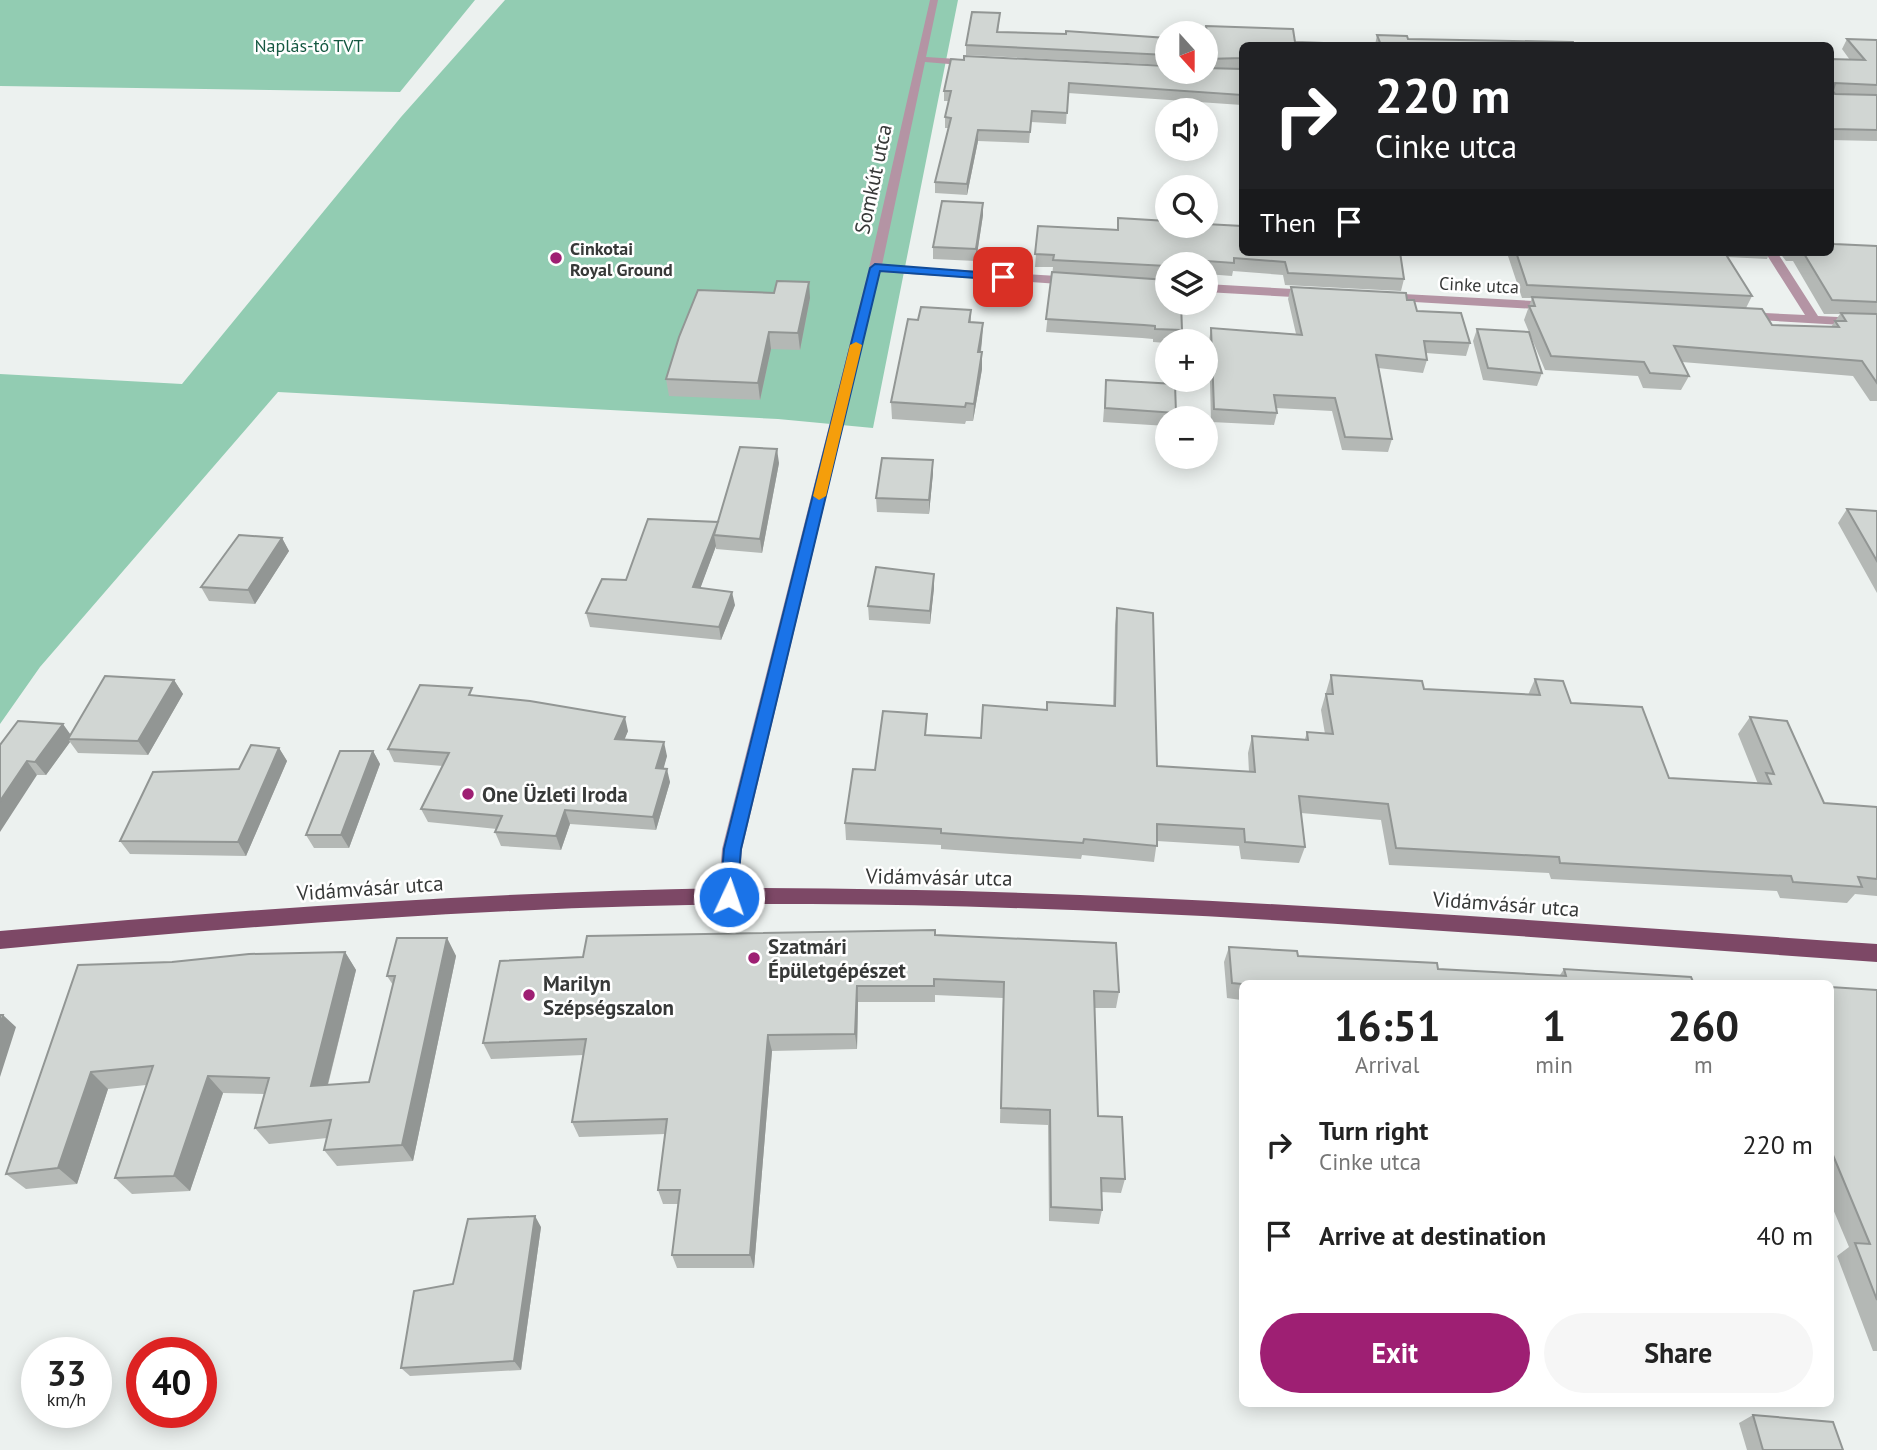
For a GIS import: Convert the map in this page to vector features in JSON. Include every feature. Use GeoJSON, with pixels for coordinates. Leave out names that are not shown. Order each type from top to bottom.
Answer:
{"type":"FeatureCollection","features":[{"type":"Feature","properties":{"kind":"main road","name":"Vidámvásár utca"},"geometry":{"type":"LineString","coordinates":[[0,940],[406,907],[729,897],[1058,901],[1377,918],[1877,953]]}},
{"type":"Feature","properties":{"kind":"street","name":"Somkút utca"},"geometry":{"type":"LineString","coordinates":[[729,897],[732,849],[875,268],[934,0]]}},
{"type":"Feature","properties":{"kind":"street"},"geometry":{"type":"LineString","coordinates":[[921,59],[989,64]]}},
{"type":"Feature","properties":{"kind":"street"},"geometry":{"type":"LineString","coordinates":[[1774,256],[1814,320]]}},
{"type":"Feature","properties":{"kind":"street"},"geometry":{"type":"LineString","coordinates":[[875,268],[1083,282]]}},
{"type":"Feature","properties":{"kind":"street"},"geometry":{"type":"LineString","coordinates":[[1218,289],[1325,294]]}},
{"type":"Feature","properties":{"kind":"street","name":"Cinke utca"},"geometry":{"type":"LineString","coordinates":[[1364,296],[1572,307]]}},
{"type":"Feature","properties":{"kind":"street"},"geometry":{"type":"LineString","coordinates":[[1737,316],[1877,323]]}},
{"type":"Feature","properties":{"kind":"green space","name":"Naplás-tó TVT"},"geometry":{"type":"Polygon","coordinates":[[[0,0],[475,0],[400,92],[0,86],[0,0]]]}},
{"type":"Feature","properties":{"kind":"green space"},"geometry":{"type":"Polygon","coordinates":[[[505,0],[958,0],[873,428],[778,419],[278,392],[40,667],[0,724],[0,374],[182,384],[401,117],[505,0]]]}},
{"type":"Feature","properties":{"kind":"building"},"geometry":{"type":"Polygon","coordinates":[[[972,12],[1000,13],[997,32],[1066,34],[1066,31],[1155,37],[1155,54],[966,45],[972,12]]]}},
{"type":"Feature","properties":{"kind":"building"},"geometry":{"type":"Polygon","coordinates":[[[1218,26],[1293,29],[1295,42],[1239,42],[1239,58],[1218,59],[1218,26]]]}},
{"type":"Feature","properties":{"kind":"building"},"geometry":{"type":"Polygon","coordinates":[[[1377,35],[1407,36],[1408,39],[1573,42],[1380,42],[1377,35]]]}},
{"type":"Feature","properties":{"kind":"building"},"geometry":{"type":"Polygon","coordinates":[[[1847,39],[1877,40],[1877,85],[1835,83],[1834,87],[1834,59],[1865,60],[1847,39]]]}},
{"type":"Feature","properties":{"kind":"building"},"geometry":{"type":"Polygon","coordinates":[[[964,56],[1155,65],[1155,84],[1218,84],[1218,68],[1239,69],[1239,95],[1069,83],[1067,113],[1032,111],[1030,132],[978,130],[967,184],[935,182],[951,118],[945,117],[951,91],[944,91],[951,59],[964,60],[964,56]]]}},
{"type":"Feature","properties":{"kind":"building"},"geometry":{"type":"Polygon","coordinates":[[[1834,92],[1877,95],[1877,130],[1834,129],[1834,92]]]}},
{"type":"Feature","properties":{"kind":"building"},"geometry":{"type":"Polygon","coordinates":[[[942,201],[983,203],[976,249],[933,247],[942,201]]]}},
{"type":"Feature","properties":{"kind":"building"},"geometry":{"type":"Polygon","coordinates":[[[1118,218],[1155,220],[1155,238],[1218,238],[1218,225],[1239,226],[1239,256],[1401,256],[1404,279],[1288,273],[1285,262],[1234,258],[1234,263],[1218,262],[1218,252],[1155,252],[1155,265],[1053,260],[1054,255],[1035,254],[1038,226],[1118,230],[1118,218]]]}},
{"type":"Feature","properties":{"kind":"building"},"geometry":{"type":"Polygon","coordinates":[[[1834,244],[1877,246],[1877,302],[1832,300],[1805,256],[1834,256],[1834,244]]]}},
{"type":"Feature","properties":{"kind":"building"},"geometry":{"type":"Polygon","coordinates":[[[1517,256],[1727,256],[1752,296],[1527,285],[1517,256]]]}},
{"type":"Feature","properties":{"kind":"building"},"geometry":{"type":"Polygon","coordinates":[[[1052,272],[1155,279],[1155,315],[1181,315],[1182,329],[1155,329],[1155,326],[1046,319],[1052,272]]]}},
{"type":"Feature","properties":{"kind":"building"},"geometry":{"type":"Polygon","coordinates":[[[777,281],[809,282],[798,333],[769,332],[758,383],[666,379],[698,290],[774,293],[777,281]]]}},
{"type":"Feature","properties":{"kind":"building"},"geometry":{"type":"Polygon","coordinates":[[[1291,287],[1406,293],[1407,300],[1414,300],[1417,311],[1461,313],[1470,343],[1424,341],[1427,360],[1376,355],[1392,439],[1345,437],[1335,398],[1274,395],[1277,413],[1218,409],[1218,406],[1214,406],[1213,392],[1218,392],[1218,329],[1211,328],[1302,335],[1291,287]]]}},
{"type":"Feature","properties":{"kind":"building"},"geometry":{"type":"Polygon","coordinates":[[[1532,297],[1762,309],[1772,325],[1839,327],[1835,321],[1846,321],[1841,313],[1877,314],[1877,383],[1862,361],[1674,346],[1689,376],[1650,373],[1644,362],[1551,356],[1529,306],[1535,306],[1532,297]]]}},
{"type":"Feature","properties":{"kind":"building"},"geometry":{"type":"Polygon","coordinates":[[[921,307],[971,310],[969,322],[983,323],[978,352],[982,352],[974,404],[966,403],[965,407],[891,402],[908,319],[918,320],[921,307]]]}},
{"type":"Feature","properties":{"kind":"building"},"geometry":{"type":"Polygon","coordinates":[[[1477,329],[1529,332],[1542,373],[1488,368],[1477,329]]]}},
{"type":"Feature","properties":{"kind":"building"},"geometry":{"type":"Polygon","coordinates":[[[1106,380],[1155,383],[1155,392],[1175,392],[1176,406],[1155,406],[1155,412],[1105,408],[1106,380]]]}},
{"type":"Feature","properties":{"kind":"building"},"geometry":{"type":"Polygon","coordinates":[[[740,447],[777,449],[760,539],[714,535],[740,447]]]}},
{"type":"Feature","properties":{"kind":"building"},"geometry":{"type":"Polygon","coordinates":[[[882,458],[933,460],[929,500],[876,498],[882,458]]]}},
{"type":"Feature","properties":{"kind":"building"},"geometry":{"type":"Polygon","coordinates":[[[1847,509],[1877,511],[1877,561],[1847,509]]]}},
{"type":"Feature","properties":{"kind":"building"},"geometry":{"type":"Polygon","coordinates":[[[648,519],[718,522],[693,587],[732,592],[719,627],[586,613],[602,579],[626,580],[648,519]]]}},
{"type":"Feature","properties":{"kind":"building"},"geometry":{"type":"Polygon","coordinates":[[[239,535],[282,538],[248,590],[201,587],[239,535]]]}},
{"type":"Feature","properties":{"kind":"building"},"geometry":{"type":"Polygon","coordinates":[[[876,567],[934,574],[930,611],[868,606],[876,567]]]}},
{"type":"Feature","properties":{"kind":"building"},"geometry":{"type":"Polygon","coordinates":[[[1117,608],[1153,613],[1157,766],[1255,772],[1252,736],[1308,740],[1307,732],[1333,734],[1326,694],[1333,694],[1331,675],[1422,681],[1424,689],[1540,695],[1535,679],[1563,681],[1571,703],[1642,707],[1669,778],[1771,784],[1766,773],[1774,774],[1750,717],[1787,721],[1824,803],[1877,807],[1877,879],[1858,877],[1862,887],[1793,882],[1791,876],[1560,863],[1559,857],[1396,848],[1388,804],[1299,796],[1305,847],[1245,842],[1244,829],[1157,824],[1157,846],[1084,839],[1083,843],[941,833],[941,829],[845,823],[853,769],[875,770],[883,711],[927,714],[925,735],[981,738],[983,705],[1047,710],[1047,702],[1115,706],[1117,608]]]}},
{"type":"Feature","properties":{"kind":"building"},"geometry":{"type":"Polygon","coordinates":[[[105,676],[174,680],[138,741],[68,739],[105,676]]]}},
{"type":"Feature","properties":{"kind":"building"},"geometry":{"type":"Polygon","coordinates":[[[420,685],[472,688],[469,695],[530,701],[625,717],[615,739],[664,742],[656,768],[667,769],[653,817],[565,810],[556,836],[495,832],[502,816],[421,809],[449,753],[388,749],[420,685]]]}},
{"type":"Feature","properties":{"kind":"building"},"geometry":{"type":"Polygon","coordinates":[[[18,721],[63,724],[35,762],[27,761],[0,801],[0,745],[18,721]]]}},
{"type":"Feature","properties":{"kind":"building"},"geometry":{"type":"Polygon","coordinates":[[[251,745],[279,748],[238,842],[120,841],[153,772],[239,769],[251,745]]]}},
{"type":"Feature","properties":{"kind":"building"},"geometry":{"type":"Polygon","coordinates":[[[340,751],[373,751],[341,835],[306,835],[340,751]]]}},
{"type":"Feature","properties":{"kind":"building"},"geometry":{"type":"Polygon","coordinates":[[[935,930],[935,935],[1116,943],[1119,992],[1094,991],[1098,1116],[1122,1117],[1125,1179],[1101,1178],[1102,1210],[1051,1207],[1050,1110],[1001,1108],[1004,982],[934,979],[934,986],[857,986],[855,1034],[768,1035],[750,1255],[672,1255],[680,1190],[658,1190],[667,1119],[572,1122],[586,1039],[483,1043],[500,961],[583,957],[587,936],[935,930]]]}},
{"type":"Feature","properties":{"kind":"building"},"geometry":{"type":"Polygon","coordinates":[[[397,938],[447,938],[402,1145],[324,1150],[331,1120],[255,1128],[269,1078],[208,1076],[174,1176],[115,1178],[153,1066],[91,1072],[58,1168],[6,1174],[78,965],[172,962],[249,954],[345,952],[311,1086],[369,1082],[395,976],[387,976],[397,938]]]}},
{"type":"Feature","properties":{"kind":"building"},"geometry":{"type":"Polygon","coordinates":[[[1229,947],[1297,951],[1298,956],[1437,963],[1438,969],[1566,976],[1564,969],[1691,977],[1692,980],[1239,980],[1239,984],[1232,983],[1229,947]]]}},
{"type":"Feature","properties":{"kind":"building"},"geometry":{"type":"Polygon","coordinates":[[[1834,987],[1877,990],[1877,1300],[1855,1243],[1870,1244],[1834,1158],[1834,987]]]}},
{"type":"Feature","properties":{"kind":"building"},"geometry":{"type":"Polygon","coordinates":[[[535,1216],[514,1361],[401,1368],[414,1291],[453,1284],[468,1219],[535,1216]]]}},
{"type":"Feature","properties":{"kind":"building"},"geometry":{"type":"Polygon","coordinates":[[[1753,1415],[1833,1422],[1843,1450],[1763,1450],[1753,1415]]]}},
{"type":"Feature","properties":{"kind":"slow traffic"},"geometry":{"type":"LineString","coordinates":[[819,496],[856,345]]}},
{"type":"Feature","properties":{"kind":"place","name":"Cinkotai Royal Ground"},"geometry":{"type":"Point","coordinates":[556,258]}},
{"type":"Feature","properties":{"kind":"place","name":"One Üzleti Iroda"},"geometry":{"type":"Point","coordinates":[468,794]}},
{"type":"Feature","properties":{"kind":"place","name":"Szatmári Épületgépészet"},"geometry":{"type":"Point","coordinates":[754,958]}},
{"type":"Feature","properties":{"kind":"place","name":"Marilyn Szépségszalon"},"geometry":{"type":"Point","coordinates":[529,995]}},
{"type":"Feature","properties":{"kind":"route"},"geometry":{"type":"LineString","coordinates":[[729,897],[732,849],[875,268],[1003,277]]}}]}
